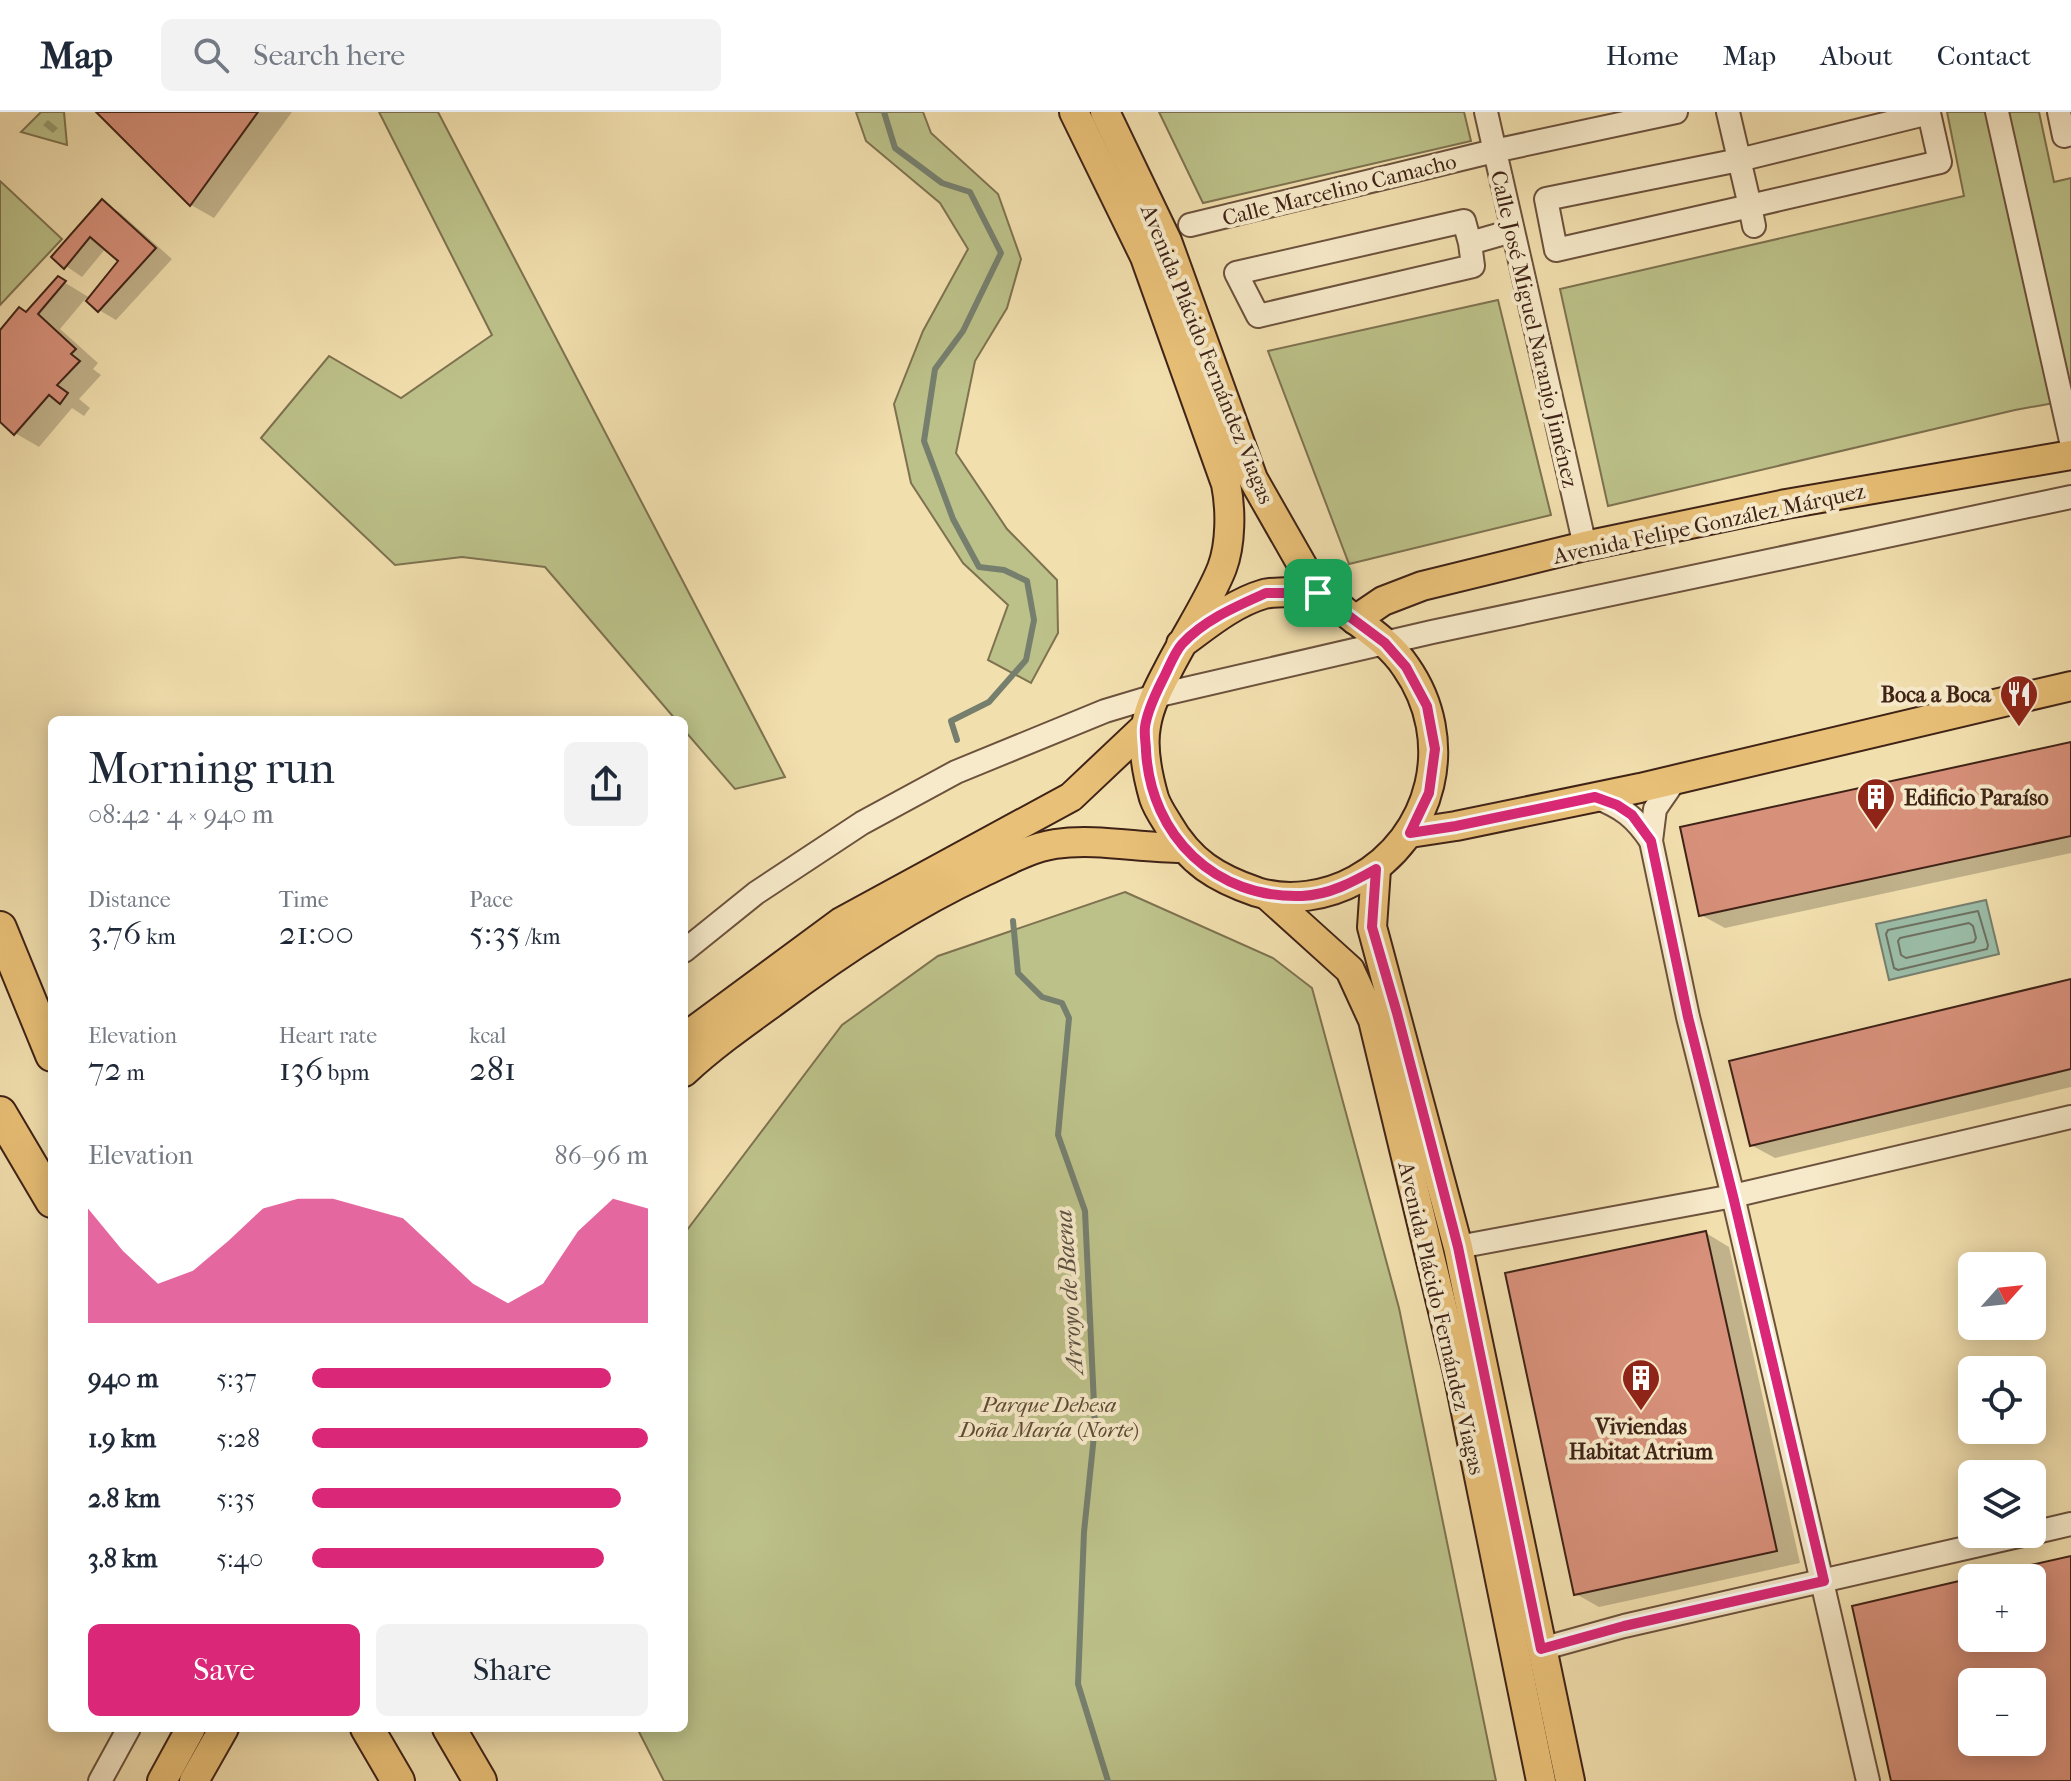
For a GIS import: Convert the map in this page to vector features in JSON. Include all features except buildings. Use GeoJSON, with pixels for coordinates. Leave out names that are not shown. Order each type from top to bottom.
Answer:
{"type":"FeatureCollection","features":[{"type":"Feature","properties":{"kind":"highway"},"geometry":{"type":"LineString","coordinates":[[0,928],[48,1046]]}},
{"type":"Feature","properties":{"kind":"highway"},"geometry":{"type":"LineString","coordinates":[[0,967],[48,1049]]}},
{"type":"Feature","properties":{"kind":"highway"},"geometry":{"type":"LineString","coordinates":[[2,1117],[48,1194]]}},
{"type":"Feature","properties":{"kind":"highway"},"geometry":{"type":"LineString","coordinates":[[369,1732],[398,1781]]}},
{"type":"Feature","properties":{"kind":"highway"},"geometry":{"type":"LineString","coordinates":[[451,1732],[480,1781]]}},
{"type":"Feature","properties":{"kind":"main road","name":"Avenida Plácido Fernández Viagas"},"geometry":{"type":"LineString","coordinates":[[1074,112],[1145,257],[1226,484],[1231,509],[1223,567],[1155,696]]}},
{"type":"Feature","properties":{"kind":"main road","name":"Avenida Plácido Fernández Viagas"},"geometry":{"type":"LineString","coordinates":[[1105,112],[1167,241],[1253,479],[1318,593]]}},
{"type":"Feature","properties":{"kind":"main road","name":"Avenida Felipe González Márquez"},"geometry":{"type":"LineString","coordinates":[[1355,620],[1383,601],[1422,586],[1585,546],[1786,504],[2071,455]]}},
{"type":"Feature","properties":{"kind":"main road"},"geometry":{"type":"LineString","coordinates":[[1155,696],[1145,727],[1147,766],[1155,800],[1182,848],[1230,883],[1267,895],[1305,896],[1343,887],[1376,869],[1410,833],[1429,793],[1435,749],[1427,706],[1406,667],[1385,643],[1318,593],[1266,593],[1224,613],[1181,644]]}},
{"type":"Feature","properties":{"kind":"main road"},"geometry":{"type":"LineString","coordinates":[[1410,833],[1675,780],[2071,686]]}},
{"type":"Feature","properties":{"kind":"main road"},"geometry":{"type":"LineString","coordinates":[[688,1035],[841,922],[1071,797],[1145,727]]}},
{"type":"Feature","properties":{"kind":"main road"},"geometry":{"type":"LineString","coordinates":[[688,1068],[709,1049],[854,945],[948,888],[1021,854],[1051,844],[1094,841],[1148,848],[1182,848]]}},
{"type":"Feature","properties":{"kind":"main road","name":"Avenida Plácido Fernández Viagas"},"geometry":{"type":"LineString","coordinates":[[1376,869],[1372,927],[1458,1247],[1570,1781]]}},
{"type":"Feature","properties":{"kind":"main road","name":"Avenida Plácido Fernández Viagas"},"geometry":{"type":"LineString","coordinates":[[1267,895],[1350,970],[1373,1020],[1458,1373],[1541,1781]]}},
{"type":"Feature","properties":{"kind":"main road"},"geometry":{"type":"LineString","coordinates":[[162,1781],[189,1732]]}},
{"type":"Feature","properties":{"kind":"main road"},"geometry":{"type":"LineString","coordinates":[[194,1781],[222,1732]]}},
{"type":"Feature","properties":{"kind":"street","name":"Calle José Miguel Naranjo Jiménez"},"geometry":{"type":"LineString","coordinates":[[1486,112],[1585,546]]}},
{"type":"Feature","properties":{"kind":"street","name":"Calle Marcelino Camacho"},"geometry":{"type":"LineString","coordinates":[[1190,225],[1494,151],[1676,112]]}},
{"type":"Feature","properties":{"kind":"street"},"geometry":{"type":"LineString","coordinates":[[1728,112],[1752,216]]}},
{"type":"Feature","properties":{"kind":"street"},"geometry":{"type":"LineString","coordinates":[[1997,112],[2071,441]]}},
{"type":"Feature","properties":{"kind":"street"},"geometry":{"type":"LineString","coordinates":[[2059,112],[2064,136],[2071,134]]}},
{"type":"Feature","properties":{"kind":"street"},"geometry":{"type":"LineString","coordinates":[[1929,113],[1940,162],[1752,216],[1556,250],[1546,199],[1739,160],[1929,113]]}},
{"type":"Feature","properties":{"kind":"street"},"geometry":{"type":"LineString","coordinates":[[1464,221],[1470,243],[1473,266],[1258,316],[1236,273],[1464,221]]}},
{"type":"Feature","properties":{"kind":"street"},"geometry":{"type":"LineString","coordinates":[[1470,243],[1512,231]]}},
{"type":"Feature","properties":{"kind":"street"},"geometry":{"type":"LineString","coordinates":[[688,948],[756,893],[862,823],[973,764],[1105,711],[1155,696],[1385,643],[2071,497]]}},
{"type":"Feature","properties":{"kind":"street"},"geometry":{"type":"LineString","coordinates":[[1675,780],[1655,809],[1651,841],[1688,1017],[1824,1581],[1868,1781]]}},
{"type":"Feature","properties":{"kind":"street"},"geometry":{"type":"LineString","coordinates":[[1595,797],[1617,805],[1632,815],[1651,841]]}},
{"type":"Feature","properties":{"kind":"street"},"geometry":{"type":"LineString","coordinates":[[1458,1247],[1733,1196],[2071,1117]]}},
{"type":"Feature","properties":{"kind":"street"},"geometry":{"type":"LineString","coordinates":[[2046,1530],[2071,1524]]}},
{"type":"Feature","properties":{"kind":"street"},"geometry":{"type":"LineString","coordinates":[[1541,1649],[1624,1626],[1969,1548]]}},
{"type":"Feature","properties":{"kind":"street"},"geometry":{"type":"LineString","coordinates":[[100,1781],[127,1732]]}},
{"type":"Feature","properties":{"kind":"green space"},"geometry":{"type":"Polygon","coordinates":[[[41,112],[64,112],[67,145],[21,132],[41,112]]]}},
{"type":"Feature","properties":{"kind":"green space"},"geometry":{"type":"Polygon","coordinates":[[[379,112],[438,112],[785,777],[735,789],[688,735],[688,716],[673,716],[545,567],[462,557],[395,565],[261,438],[329,356],[401,398],[492,335],[379,112]]]}},
{"type":"Feature","properties":{"kind":"green space"},"geometry":{"type":"Polygon","coordinates":[[[856,112],[923,112],[931,133],[998,194],[1021,259],[1007,308],[975,361],[956,453],[1007,529],[1057,580],[1058,633],[1031,683],[988,660],[1008,605],[963,563],[911,483],[894,404],[923,331],[968,249],[940,203],[866,141],[856,112]]]}},
{"type":"Feature","properties":{"kind":"green space"},"geometry":{"type":"Polygon","coordinates":[[[1159,112],[1464,112],[1471,141],[1203,203],[1159,112]]]}},
{"type":"Feature","properties":{"kind":"green space"},"geometry":{"type":"Polygon","coordinates":[[[1947,112],[2039,112],[2054,182],[2071,178],[2071,400],[2015,410],[1608,506],[1560,289],[1964,196],[1947,112]]]}},
{"type":"Feature","properties":{"kind":"green space"},"geometry":{"type":"Polygon","coordinates":[[[0,181],[62,239],[0,305],[0,181]]]}},
{"type":"Feature","properties":{"kind":"green space"},"geometry":{"type":"Polygon","coordinates":[[[1498,300],[1551,515],[1349,564],[1268,351],[1498,300]]]}},
{"type":"Feature","properties":{"kind":"green space","name":"Parque Dehesa Doña María (Norte)"},"geometry":{"type":"Polygon","coordinates":[[[1125,892],[1273,958],[1312,988],[1399,1308],[1496,1781],[664,1781],[639,1732],[688,1732],[688,1229],[842,1025],[938,956],[1125,892]]]}},
{"type":"Feature","properties":{"kind":"water"},"geometry":{"type":"Polygon","coordinates":[[[1986,900],[1999,954],[1889,980],[1876,924],[1986,900]]]}},
{"type":"Feature","properties":{"kind":"waterway"},"geometry":{"type":"LineString","coordinates":[[884,112],[895,148],[942,183],[970,192],[1001,253],[963,331],[935,369],[924,441],[953,519],[979,567],[1004,570],[1027,581],[1034,620],[1026,660],[989,702],[951,721],[957,740]]}},
{"type":"Feature","properties":{"kind":"waterway","name":"Arroyo de Baena"},"geometry":{"type":"LineString","coordinates":[[1013,921],[1018,973],[1042,997],[1062,1003],[1069,1018],[1058,1135],[1085,1211],[1095,1426],[1084,1532],[1078,1684],[1108,1781]]}},
{"type":"Feature","properties":{"kind":"place","name":"Boca a Boca"},"geometry":{"type":"Point","coordinates":[2019,728]}},
{"type":"Feature","properties":{"kind":"place","name":"Edificio Paraíso"},"geometry":{"type":"Point","coordinates":[1876,831]}},
{"type":"Feature","properties":{"kind":"place","name":"Viviendas Habitat Atrium"},"geometry":{"type":"Point","coordinates":[1641,1412]}},
{"type":"Feature","properties":{"kind":"route"},"geometry":{"type":"LineString","coordinates":[[1266,593],[1318,593],[1385,643],[1406,667],[1427,706],[1435,749],[1429,793],[1410,833],[1595,797],[1617,805],[1632,815],[1651,841],[1688,1017],[1824,1581],[1624,1626],[1541,1649],[1458,1247],[1372,927],[1376,869],[1343,887],[1305,896],[1267,895],[1230,883],[1182,848],[1155,800],[1147,766],[1145,727],[1155,696],[1181,644],[1224,613],[1266,593]]}}]}
